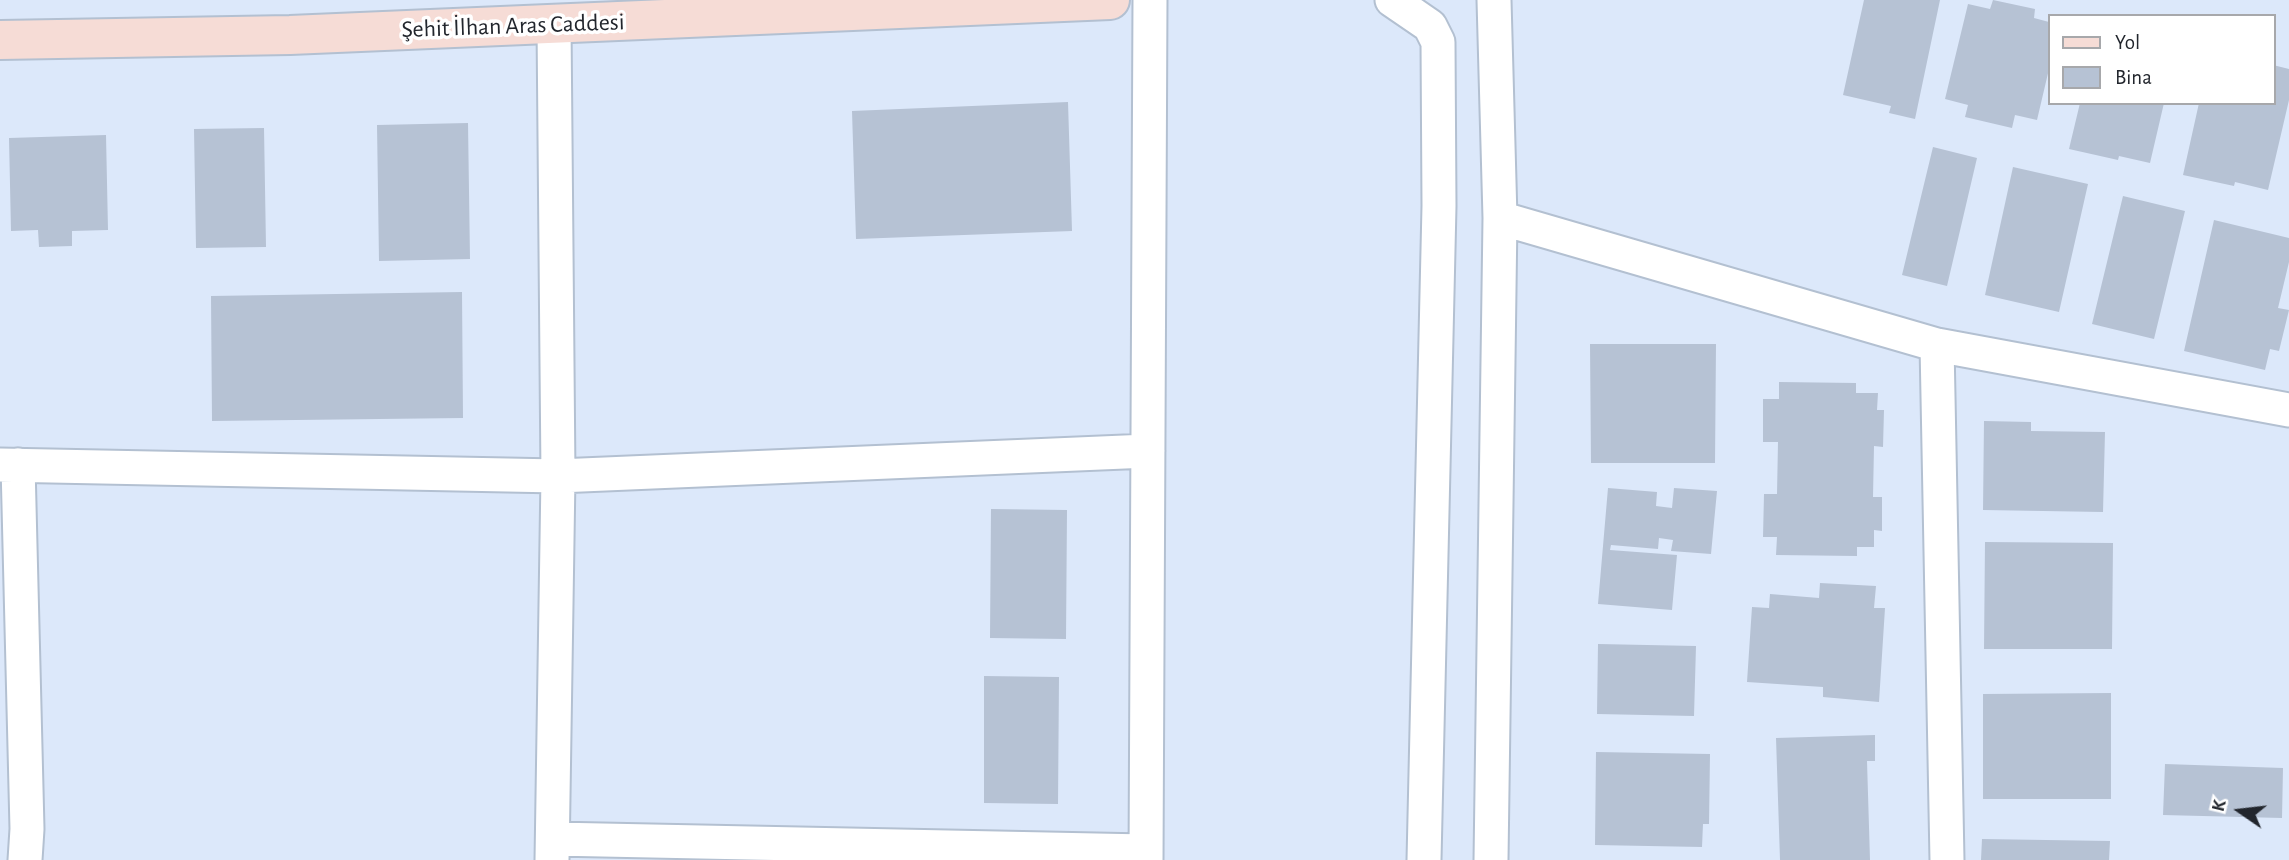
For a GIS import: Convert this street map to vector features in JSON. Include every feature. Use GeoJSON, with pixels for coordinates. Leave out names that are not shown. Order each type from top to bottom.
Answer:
{"type":"FeatureCollection","features":[{"type":"Feature","properties":{"kind":"main road","name":"Şehit İlhan Aras Caddesi"},"geometry":{"type":"LineString","coordinates":[[0,40],[290,35],[1110,0]]}},
{"type":"Feature","properties":{"kind":"street"},"geometry":{"type":"LineString","coordinates":[[554,24],[558,476],[553,849],[1146,856],[1150,0]]}},
{"type":"Feature","properties":{"kind":"street"},"geometry":{"type":"LineString","coordinates":[[1392,0],[1430,26],[1438,43],[1439,206],[1424,860]]}},
{"type":"Feature","properties":{"kind":"street"},"geometry":{"type":"LineString","coordinates":[[1491,860],[1500,218],[1494,0]]}},
{"type":"Feature","properties":{"kind":"street"},"geometry":{"type":"LineString","coordinates":[[1500,218],[1937,345],[2289,410]]}},
{"type":"Feature","properties":{"kind":"street"},"geometry":{"type":"LineString","coordinates":[[1937,345],[1947,860]]}},
{"type":"Feature","properties":{"kind":"street"},"geometry":{"type":"LineString","coordinates":[[24,860],[27,829],[9,465],[558,476],[1148,451]]}},
{"type":"Feature","properties":{"kind":"building"},"geometry":{"type":"Polygon","coordinates":[[[1864,0],[1940,0],[1915,119],[1889,113],[1891,106],[1843,95],[1864,0]]]}},
{"type":"Feature","properties":{"kind":"building"},"geometry":{"type":"Polygon","coordinates":[[[1993,0],[2035,9],[2034,18],[2048,22],[2048,73],[2037,120],[2015,115],[2012,128],[1965,117],[1968,105],[1945,99],[1968,4],[1990,9],[1993,0]]]}},
{"type":"Feature","properties":{"kind":"building"},"geometry":{"type":"Polygon","coordinates":[[[2275,66],[2289,69],[2289,100],[2268,190],[2235,182],[2234,186],[2183,175],[2199,105],[2275,105],[2275,66]]]}},
{"type":"Feature","properties":{"kind":"building"},"geometry":{"type":"Polygon","coordinates":[[[1068,102],[1072,231],[856,239],[852,111],[1068,102]]]}},
{"type":"Feature","properties":{"kind":"building"},"geometry":{"type":"Polygon","coordinates":[[[2080,105],[2164,105],[2150,163],[2119,156],[2118,160],[2069,149],[2080,105]]]}},
{"type":"Feature","properties":{"kind":"building"},"geometry":{"type":"Polygon","coordinates":[[[468,123],[470,259],[379,261],[377,125],[468,123]]]}},
{"type":"Feature","properties":{"kind":"building"},"geometry":{"type":"Polygon","coordinates":[[[264,128],[266,247],[196,248],[194,129],[264,128]]]}},
{"type":"Feature","properties":{"kind":"building"},"geometry":{"type":"Polygon","coordinates":[[[106,135],[108,230],[72,231],[72,246],[39,247],[38,230],[11,231],[9,138],[106,135]]]}},
{"type":"Feature","properties":{"kind":"building"},"geometry":{"type":"Polygon","coordinates":[[[1933,147],[1977,158],[1947,286],[1902,275],[1933,147]]]}},
{"type":"Feature","properties":{"kind":"building"},"geometry":{"type":"Polygon","coordinates":[[[2013,167],[2088,184],[2059,312],[1985,295],[2013,167]]]}},
{"type":"Feature","properties":{"kind":"building"},"geometry":{"type":"Polygon","coordinates":[[[2123,196],[2185,211],[2154,339],[2092,324],[2123,196]]]}},
{"type":"Feature","properties":{"kind":"building"},"geometry":{"type":"Polygon","coordinates":[[[2214,220],[2289,238],[2289,262],[2278,308],[2289,310],[2279,351],[2270,349],[2265,370],[2184,351],[2214,220]]]}},
{"type":"Feature","properties":{"kind":"building"},"geometry":{"type":"Polygon","coordinates":[[[462,292],[463,418],[212,421],[211,296],[462,292]]]}},
{"type":"Feature","properties":{"kind":"building"},"geometry":{"type":"Polygon","coordinates":[[[1590,344],[1716,344],[1715,463],[1591,463],[1590,344]]]}},
{"type":"Feature","properties":{"kind":"building"},"geometry":{"type":"Polygon","coordinates":[[[1779,382],[1856,383],[1856,393],[1878,393],[1877,410],[1884,410],[1883,447],[1874,446],[1873,497],[1882,497],[1882,531],[1874,530],[1874,547],[1857,547],[1857,556],[1776,555],[1777,537],[1763,537],[1764,494],[1777,494],[1778,442],[1763,442],[1763,399],[1779,399],[1779,382]]]}},
{"type":"Feature","properties":{"kind":"building"},"geometry":{"type":"Polygon","coordinates":[[[1984,421],[2031,422],[2031,431],[2105,432],[2103,512],[1983,510],[1984,421]]]}},
{"type":"Feature","properties":{"kind":"building"},"geometry":{"type":"Polygon","coordinates":[[[1608,488],[1657,492],[1656,506],[1672,508],[1674,488],[1717,491],[1711,554],[1671,551],[1673,540],[1659,538],[1658,549],[1611,545],[1610,550],[1677,555],[1672,610],[1598,604],[1608,488]]]}},
{"type":"Feature","properties":{"kind":"building"},"geometry":{"type":"Polygon","coordinates":[[[991,509],[1067,510],[1066,639],[990,638],[991,509]]]}},
{"type":"Feature","properties":{"kind":"building"},"geometry":{"type":"Polygon","coordinates":[[[1985,542],[2113,543],[2112,649],[1984,649],[1985,542]]]}},
{"type":"Feature","properties":{"kind":"building"},"geometry":{"type":"Polygon","coordinates":[[[1820,583],[1876,586],[1874,608],[1885,608],[1879,702],[1823,697],[1823,687],[1747,682],[1752,607],[1769,608],[1770,594],[1819,598],[1820,583]]]}},
{"type":"Feature","properties":{"kind":"building"},"geometry":{"type":"Polygon","coordinates":[[[1598,644],[1696,646],[1694,716],[1597,714],[1598,644]]]}},
{"type":"Feature","properties":{"kind":"building"},"geometry":{"type":"Polygon","coordinates":[[[984,676],[1059,677],[1058,804],[984,803],[984,676]]]}},
{"type":"Feature","properties":{"kind":"building"},"geometry":{"type":"Polygon","coordinates":[[[2111,693],[2111,799],[1983,799],[1983,694],[2111,693]]]}},
{"type":"Feature","properties":{"kind":"building"},"geometry":{"type":"Polygon","coordinates":[[[1875,735],[1875,761],[1867,761],[1870,860],[1780,860],[1776,738],[1875,735]]]}},
{"type":"Feature","properties":{"kind":"building"},"geometry":{"type":"Polygon","coordinates":[[[1596,752],[1710,754],[1709,824],[1703,824],[1702,847],[1595,845],[1596,752]]]}},
{"type":"Feature","properties":{"kind":"building"},"geometry":{"type":"Polygon","coordinates":[[[2165,764],[2283,768],[2282,818],[2163,815],[2165,764]]]}},
{"type":"Feature","properties":{"kind":"building"},"geometry":{"type":"Polygon","coordinates":[[[1982,839],[2110,841],[2109,860],[1981,860],[1982,839]]]}}]}
